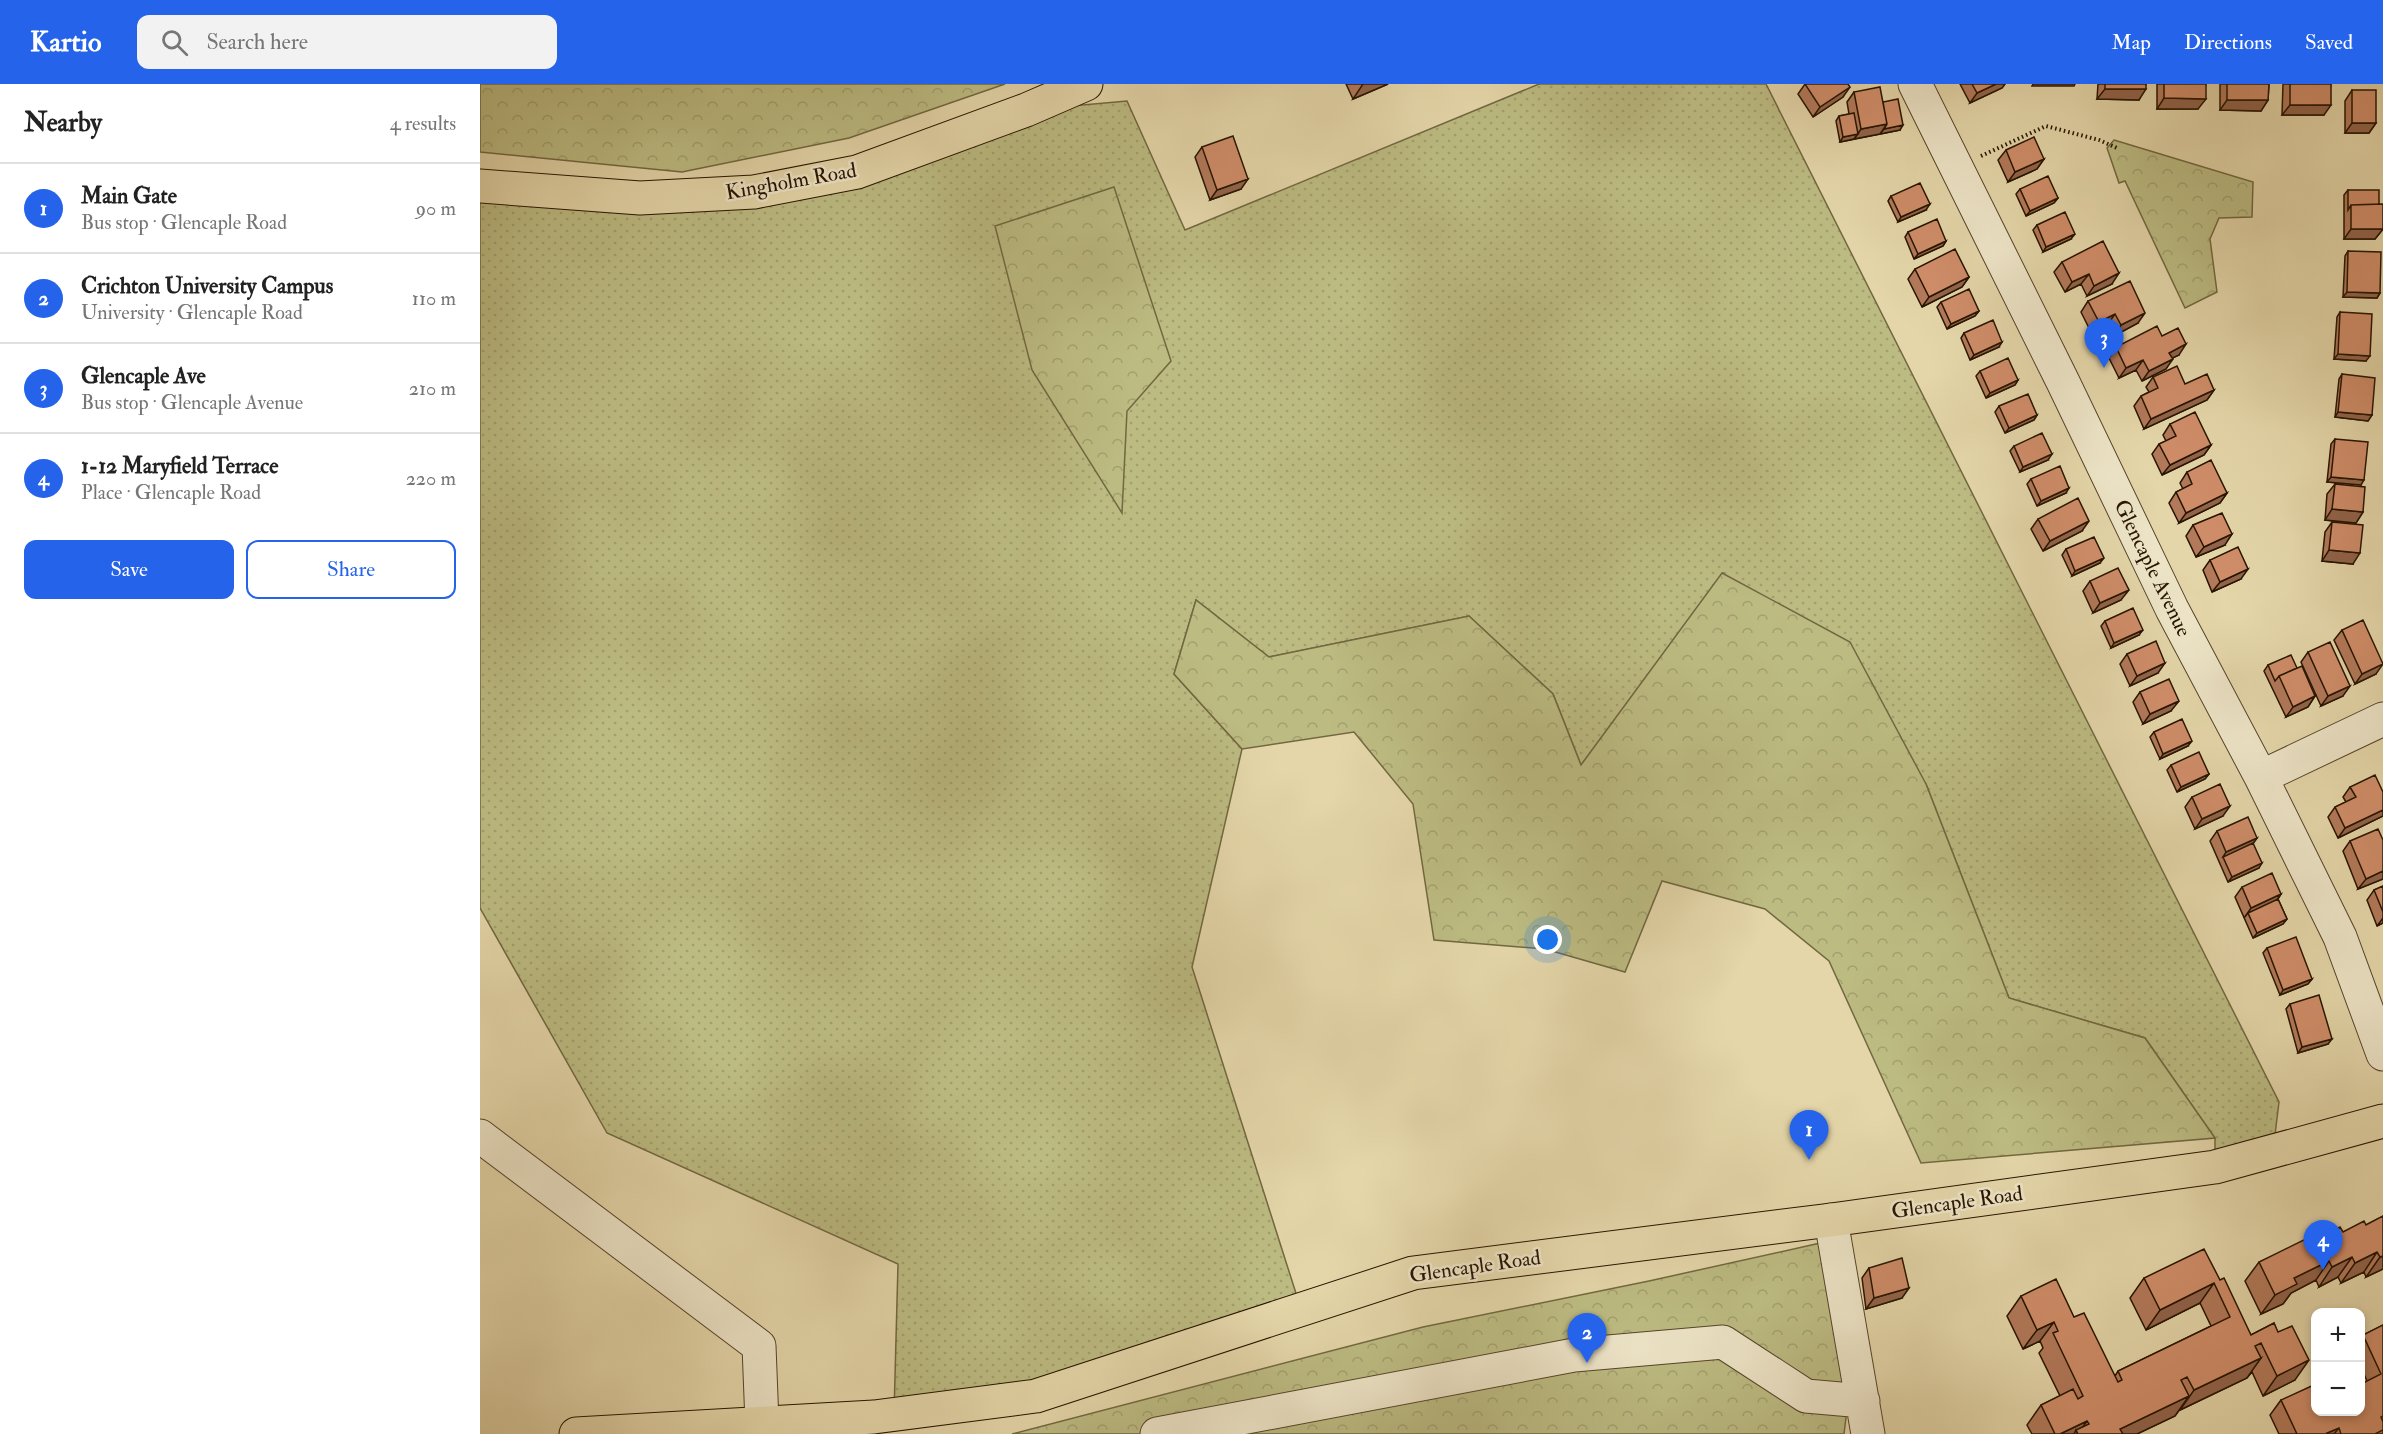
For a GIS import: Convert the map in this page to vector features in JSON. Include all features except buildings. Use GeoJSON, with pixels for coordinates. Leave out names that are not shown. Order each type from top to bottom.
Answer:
{"type":"FeatureCollection","features":[{"type":"Feature","properties":{"kind":"main road","name":"Kingholm Road"},"geometry":{"type":"LineString","coordinates":[[480,186],[640,198],[754,192],[857,172],[1026,110],[1086,84]]}},
{"type":"Feature","properties":{"kind":"main road","name":"Glencaple Road"},"geometry":{"type":"LineString","coordinates":[[576,1434],[874,1417],[1036,1396],[1413,1273],[1831,1220],[2215,1167],[2383,1121]]}},
{"type":"Feature","properties":{"kind":"street","name":"Glencaple Avenue"},"geometry":{"type":"LineString","coordinates":[[1915,84],[2063,382],[2172,609],[2261,777],[2340,937],[2383,1054]]}},
{"type":"Feature","properties":{"kind":"street"},"geometry":{"type":"LineString","coordinates":[[2261,777],[2383,719]]}},
{"type":"Feature","properties":{"kind":"street"},"geometry":{"type":"LineString","coordinates":[[480,1136],[759,1346],[762,1423]]}},
{"type":"Feature","properties":{"kind":"street"},"geometry":{"type":"LineString","coordinates":[[1831,1220],[1868,1434]]}},
{"type":"Feature","properties":{"kind":"street"},"geometry":{"type":"LineString","coordinates":[[1157,1434],[1575,1355],[1723,1342],[1806,1396],[1863,1401]]}},
{"type":"Feature","properties":{"kind":"path"},"geometry":{"type":"LineString","coordinates":[[1957,170],[2046,126],[2099,140],[2117,148]]}},
{"type":"Feature","properties":{"kind":"green space"},"geometry":{"type":"Polygon","coordinates":[[[480,84],[1005,84],[849,138],[682,172],[480,152],[480,84]]]}},
{"type":"Feature","properties":{"kind":"green space"},"geometry":{"type":"Polygon","coordinates":[[[1539,84],[1766,84],[2279,1102],[2273,1151],[2215,1167],[2215,1138],[2145,1038],[2009,998],[1926,784],[1723,573],[1581,765],[1553,694],[1469,616],[1269,657],[1196,600],[1174,674],[1242,749],[1192,967],[1301,1309],[1036,1396],[894,1414],[898,1264],[607,1133],[480,908],[480,186],[754,192],[1026,110],[1127,101],[1185,230],[1539,84]]]}},
{"type":"Feature","properties":{"kind":"green space"},"geometry":{"type":"Polygon","coordinates":[[[2114,140],[2253,182],[2252,217],[2219,218],[2210,239],[2217,292],[2185,308],[2125,181],[2119,183],[2107,148],[2114,140]]]}},
{"type":"Feature","properties":{"kind":"green space"},"geometry":{"type":"Polygon","coordinates":[[[1114,187],[1171,361],[1127,411],[1122,513],[1032,370],[995,226],[1114,187]]]}},
{"type":"Feature","properties":{"kind":"green space"},"geometry":{"type":"Polygon","coordinates":[[[1722,573],[1850,642],[1926,784],[2009,998],[2145,1038],[2215,1138],[1921,1163],[1829,961],[1765,909],[1662,881],[1625,972],[1545,949],[1434,940],[1413,804],[1354,732],[1242,749],[1174,674],[1196,600],[1269,657],[1469,616],[1553,694],[1581,765],[1722,573]]]}},
{"type":"Feature","properties":{"kind":"green space"},"geometry":{"type":"Polygon","coordinates":[[[1825,1242],[1854,1351],[1844,1434],[1012,1434],[1423,1327],[1825,1242]]]}},
{"type":"Feature","properties":{"kind":"place","name":"Glencaple Ave"},"geometry":{"type":"Point","coordinates":[2104,368]}},
{"type":"Feature","properties":{"kind":"place","name":"Main Gate"},"geometry":{"type":"Point","coordinates":[1809,1160]}},
{"type":"Feature","properties":{"kind":"place","name":"1-12 Maryfield Terrace"},"geometry":{"type":"Point","coordinates":[2323,1270]}},
{"type":"Feature","properties":{"kind":"place","name":"Crichton University Campus"},"geometry":{"type":"Point","coordinates":[1587,1363]}}]}
